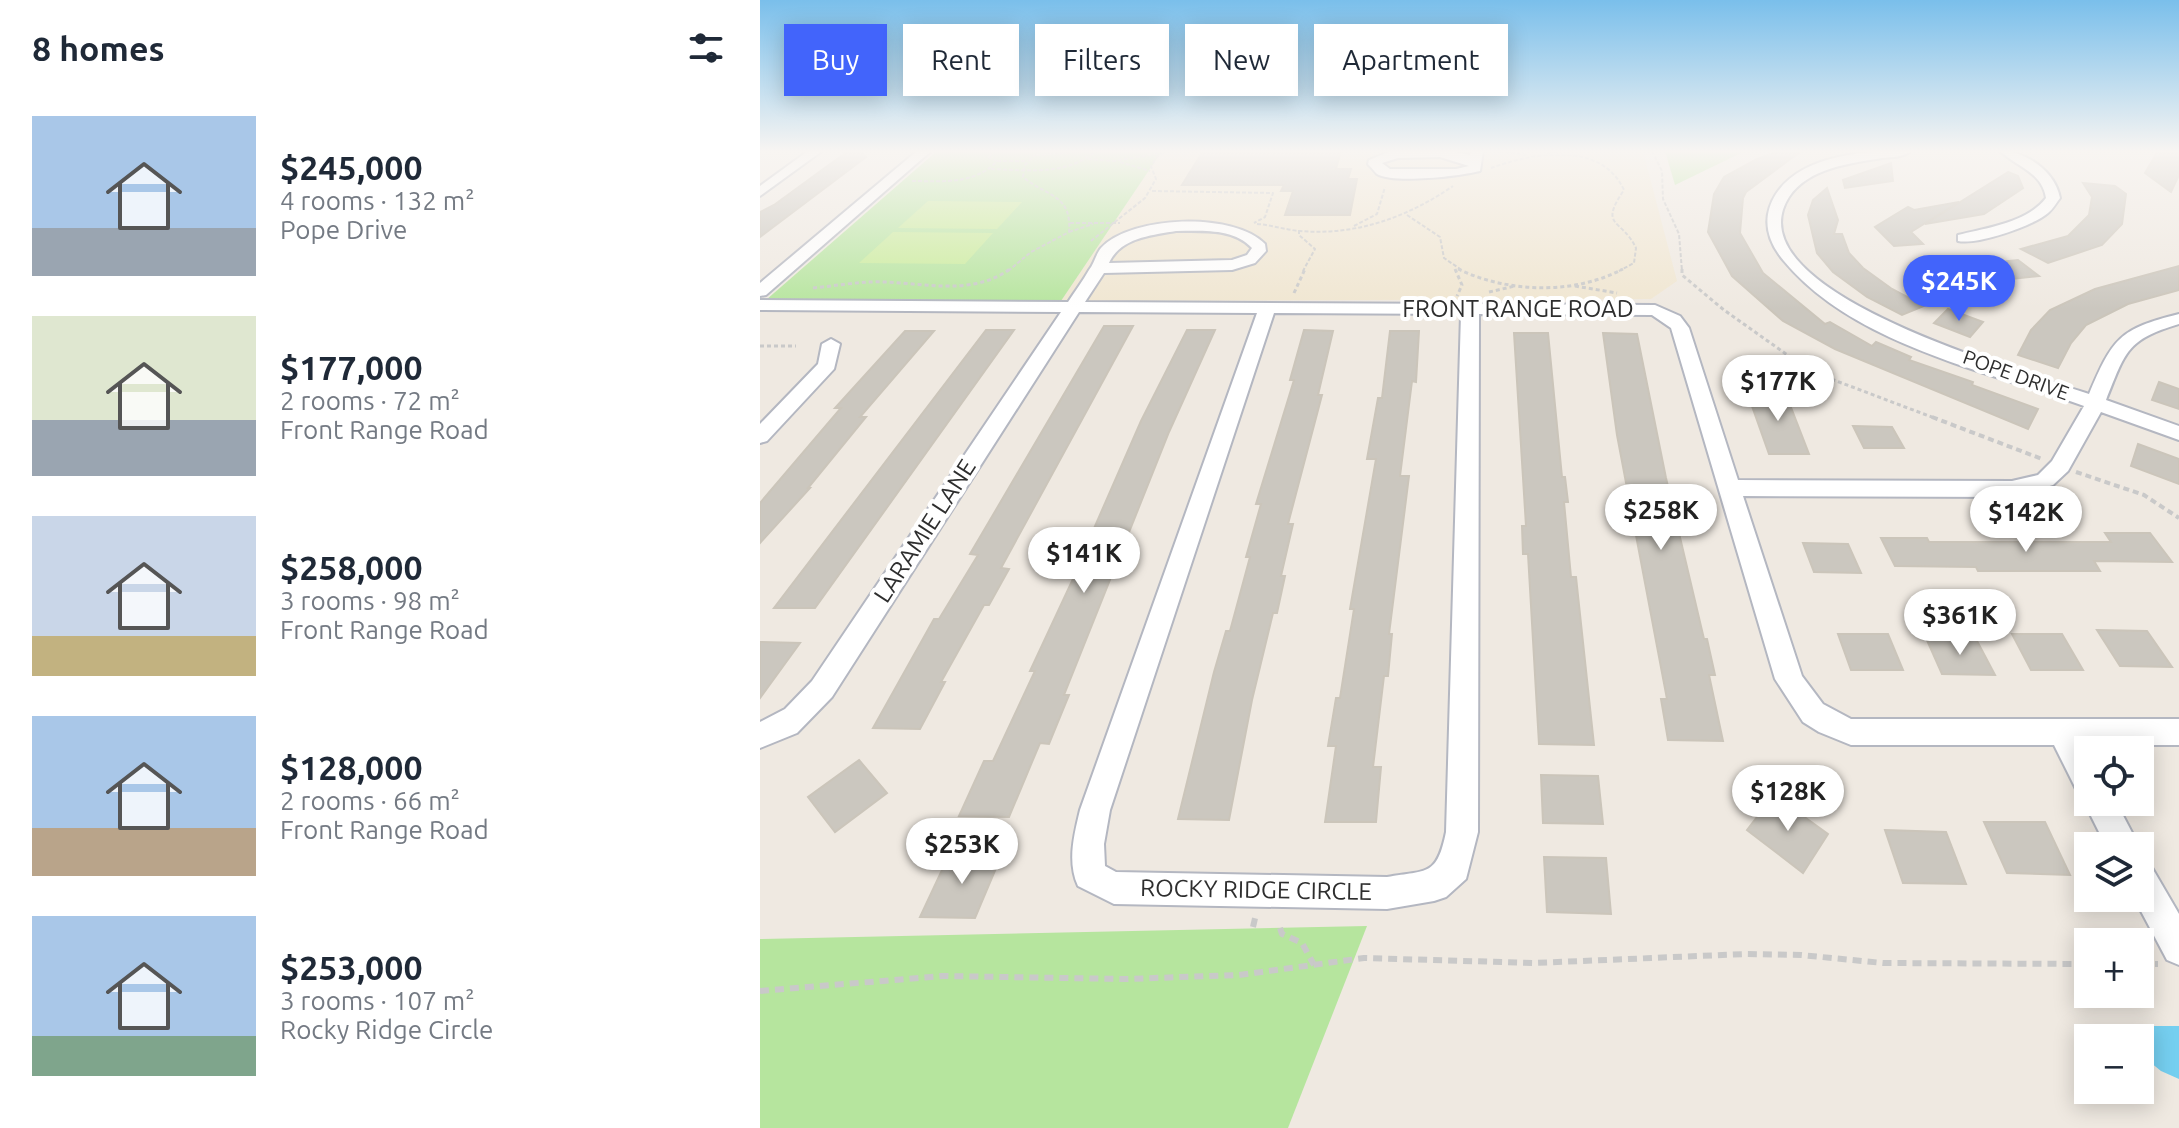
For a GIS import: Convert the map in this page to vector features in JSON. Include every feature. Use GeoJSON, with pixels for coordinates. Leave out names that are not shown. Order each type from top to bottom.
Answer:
{"type":"FeatureCollection","features":[{"type":"Feature","properties":{"kind":"street"},"geometry":{"type":"LineString","coordinates":[[760,291],[863,204]]}},
{"type":"Feature","properties":{"kind":"street","name":"POPE DRIVE"},"geometry":{"type":"LineString","coordinates":[[1778,204],[1773,216],[1775,231],[1794,265],[1850,309],[1896,332],[2179,433]]}},
{"type":"Feature","properties":{"kind":"street"},"geometry":{"type":"LineString","coordinates":[[1963,238],[2020,224],[2049,208],[2051,204]]}},
{"type":"Feature","properties":{"kind":"street","name":"LARAMIE LANE"},"geometry":{"type":"LineString","coordinates":[[760,735],[774,733],[797,717],[822,689],[1099,268],[1108,248],[1120,239],[1153,229],[1234,229],[1250,234],[1260,247],[1258,254],[1250,260],[1232,265],[1099,268]]}},
{"type":"Feature","properties":{"kind":"street","name":"ROCKY RIDGE CIRCLE"},"geometry":{"type":"LineString","coordinates":[[1267,308],[1095,810],[1088,844],[1089,875],[1114,888],[1387,893],[1434,885],[1455,868],[1462,832],[1470,300]]}},
{"type":"Feature","properties":{"kind":"street","name":"FRONT RANGE ROAD"},"geometry":{"type":"LineString","coordinates":[[760,305],[1267,308],[1470,300],[1655,310],[1674,320],[1685,343],[1789,679],[1804,706],[1826,724],[1851,732],[2179,732]]}},
{"type":"Feature","properties":{"kind":"street"},"geometry":{"type":"LineString","coordinates":[[1730,488],[2012,489],[2045,480],[2060,466],[2095,403],[2117,350],[2141,330],[2179,319]]}},
{"type":"Feature","properties":{"kind":"street"},"geometry":{"type":"LineString","coordinates":[[760,436],[827,365],[831,344]]}},
{"type":"Feature","properties":{"kind":"street"},"geometry":{"type":"LineString","coordinates":[[2062,732],[2074,755]]}},
{"type":"Feature","properties":{"kind":"street"},"geometry":{"type":"LineString","coordinates":[[2154,902],[2179,948]]}},
{"type":"Feature","properties":{"kind":"path"},"geometry":{"type":"LineString","coordinates":[[1064,204],[1070,223],[1069,232]]}},
{"type":"Feature","properties":{"kind":"path"},"geometry":{"type":"LineString","coordinates":[[1090,243],[1108,223],[1139,204]]}},
{"type":"Feature","properties":{"kind":"path"},"geometry":{"type":"LineString","coordinates":[[1269,204],[1265,217],[1252,224],[1299,230],[1343,229],[1407,215],[1430,204]]}},
{"type":"Feature","properties":{"kind":"path"},"geometry":{"type":"LineString","coordinates":[[1343,229],[1377,214],[1381,204]]}},
{"type":"Feature","properties":{"kind":"path"},"geometry":{"type":"LineString","coordinates":[[1568,286],[1621,272],[1634,263],[1638,253],[1636,243],[1612,218],[1615,204]]}},
{"type":"Feature","properties":{"kind":"path"},"geometry":{"type":"LineString","coordinates":[[1665,204],[1679,234],[1682,275],[1724,310],[1810,371],[2042,459]]}},
{"type":"Feature","properties":{"kind":"path"},"geometry":{"type":"LineString","coordinates":[[1407,215],[1440,237],[1442,255],[1453,265],[1481,279],[1518,286],[1568,286],[1621,294]]}},
{"type":"Feature","properties":{"kind":"path"},"geometry":{"type":"LineString","coordinates":[[1070,223],[1123,223]]}},
{"type":"Feature","properties":{"kind":"path"},"geometry":{"type":"LineString","coordinates":[[809,289],[872,282],[915,287],[971,285],[1006,272],[1031,252],[1069,232],[1099,223]]}},
{"type":"Feature","properties":{"kind":"path"},"geometry":{"type":"LineString","coordinates":[[1293,297],[1294,281],[1306,268],[1315,249],[1299,235],[1299,230]]}},
{"type":"Feature","properties":{"kind":"path"},"geometry":{"type":"LineString","coordinates":[[1453,265],[1470,300],[1518,286]]}},
{"type":"Feature","properties":{"kind":"path"},"geometry":{"type":"LineString","coordinates":[[760,346],[796,346]]}},
{"type":"Feature","properties":{"kind":"path"},"geometry":{"type":"LineString","coordinates":[[2075,472],[2140,495],[2179,518]]}},
{"type":"Feature","properties":{"kind":"path"},"geometry":{"type":"LineString","coordinates":[[1280,928],[1282,934],[1302,943],[1314,965]]}},
{"type":"Feature","properties":{"kind":"path"},"geometry":{"type":"LineString","coordinates":[[760,991],[942,976],[1126,979],[1239,975],[1364,958],[1535,963],[1745,954],[1801,955],[1883,963],[2074,964]]}},
{"type":"Feature","properties":{"kind":"shaded area"},"geometry":{"type":"Polygon","coordinates":[[[1127,204],[1657,204],[1677,281],[1651,299],[1061,301],[1127,204]]]}},
{"type":"Feature","properties":{"kind":"green space"},"geometry":{"type":"Polygon","coordinates":[[[877,204],[1127,204],[1061,301],[766,300],[877,204]]]}},
{"type":"Feature","properties":{"kind":"green space"},"geometry":{"type":"Polygon","coordinates":[[[925,204],[1020,204],[997,229],[898,228],[925,204]]]}},
{"type":"Feature","properties":{"kind":"green space"},"geometry":{"type":"Polygon","coordinates":[[[893,232],[993,233],[965,264],[859,263],[893,232]]]}},
{"type":"Feature","properties":{"kind":"green space"},"geometry":{"type":"Polygon","coordinates":[[[1367,926],[1288,1128],[760,1128],[760,939],[1367,926]]]}},
{"type":"Feature","properties":{"kind":"water"},"geometry":{"type":"Polygon","coordinates":[[[2154,1026],[2179,1026],[2179,1079],[2154,1065],[2154,1026]]]}},
{"type":"Feature","properties":{"kind":"building"},"geometry":{"type":"Polygon","coordinates":[[[804,204],[760,237],[760,212],[774,205],[804,204]]]}},
{"type":"Feature","properties":{"kind":"building"},"geometry":{"type":"Polygon","coordinates":[[[1289,204],[1352,204],[1350,215],[1285,215],[1289,204]]]}},
{"type":"Feature","properties":{"kind":"building"},"geometry":{"type":"Polygon","coordinates":[[[1712,204],[1743,204],[1740,233],[1763,273],[1825,324],[1830,322],[1872,346],[1876,342],[1911,357],[1909,360],[2038,409],[2028,429],[1835,349],[1783,321],[1732,276],[1708,232],[1712,204]]]}},
{"type":"Feature","properties":{"kind":"building"},"geometry":{"type":"Polygon","coordinates":[[[1812,204],[1832,204],[1838,220],[1834,234],[1842,234],[1849,253],[1863,268],[1892,289],[1924,306],[1902,315],[1867,297],[1833,272],[1817,253],[1808,215],[1812,204]]]}},
{"type":"Feature","properties":{"kind":"building"},"geometry":{"type":"Polygon","coordinates":[[[1956,204],[1911,232],[1923,244],[1894,246],[1875,227],[1908,207],[1914,210],[1956,204]]]}},
{"type":"Feature","properties":{"kind":"building"},"geometry":{"type":"Polygon","coordinates":[[[1957,204],[2000,204],[1984,214],[1925,224],[1957,204]]]}},
{"type":"Feature","properties":{"kind":"building"},"geometry":{"type":"Polygon","coordinates":[[[2091,204],[2125,204],[2122,224],[2102,245],[2048,263],[2021,249],[2068,236],[2089,215],[2091,204]]]}},
{"type":"Feature","properties":{"kind":"building"},"geometry":{"type":"Polygon","coordinates":[[[2018,260],[2039,276],[2011,279],[1990,263],[2018,260]]]}},
{"type":"Feature","properties":{"kind":"building"},"geometry":{"type":"Polygon","coordinates":[[[2179,266],[2179,290],[2128,304],[2086,325],[2071,343],[2058,368],[2018,355],[2031,330],[2050,310],[2095,289],[2179,266]]]}},
{"type":"Feature","properties":{"kind":"building"},"geometry":{"type":"Polygon","coordinates":[[[1948,309],[1983,322],[1970,337],[1934,323],[1948,309]]]}},
{"type":"Feature","properties":{"kind":"building"},"geometry":{"type":"Polygon","coordinates":[[[1104,326],[1133,326],[1001,568],[1009,569],[989,605],[984,605],[941,682],[945,682],[920,729],[873,728],[934,619],[939,619],[978,555],[970,554],[1104,326]]]}},
{"type":"Feature","properties":{"kind":"building"},"geometry":{"type":"Polygon","coordinates":[[[986,330],[1014,330],[815,608],[774,608],[986,330]]]}},
{"type":"Feature","properties":{"kind":"building"},"geometry":{"type":"Polygon","coordinates":[[[1187,330],[1215,330],[1169,432],[1064,695],[1069,695],[1049,744],[1040,743],[1009,817],[959,816],[984,761],[993,761],[1035,671],[1030,671],[1087,549],[1141,421],[1187,330]]]}},
{"type":"Feature","properties":{"kind":"building"},"geometry":{"type":"Polygon","coordinates":[[[1304,330],[1333,331],[1318,395],[1322,395],[1288,524],[1293,524],[1281,576],[1285,576],[1252,700],[1229,820],[1178,819],[1214,672],[1226,631],[1230,631],[1250,557],[1246,557],[1261,504],[1256,504],[1294,380],[1290,380],[1304,330]]]}},
{"type":"Feature","properties":{"kind":"building"},"geometry":{"type":"Polygon","coordinates":[[[905,331],[934,331],[860,417],[866,417],[810,488],[760,543],[760,503],[841,408],[835,408],[905,331]]]}},
{"type":"Feature","properties":{"kind":"building"},"geometry":{"type":"Polygon","coordinates":[[[1390,331],[1419,331],[1416,382],[1412,381],[1400,476],[1409,476],[1389,634],[1392,634],[1388,676],[1384,676],[1373,767],[1381,767],[1376,822],[1325,822],[1336,746],[1328,746],[1336,698],[1340,698],[1354,609],[1350,609],[1376,459],[1367,459],[1378,398],[1382,398],[1390,331]]]}},
{"type":"Feature","properties":{"kind":"building"},"geometry":{"type":"Polygon","coordinates":[[[1514,333],[1548,333],[1562,477],[1565,477],[1568,502],[1564,502],[1571,577],[1576,577],[1594,745],[1539,744],[1528,554],[1523,554],[1522,526],[1526,526],[1514,333]]]}},
{"type":"Feature","properties":{"kind":"building"},"geometry":{"type":"Polygon","coordinates":[[[1603,333],[1637,334],[1666,478],[1715,675],[1709,675],[1723,741],[1668,740],[1661,699],[1667,699],[1617,435],[1603,333]]]}},
{"type":"Feature","properties":{"kind":"building"},"geometry":{"type":"Polygon","coordinates":[[[2159,382],[2179,389],[2179,409],[2152,400],[2159,382]]]}},
{"type":"Feature","properties":{"kind":"building"},"geometry":{"type":"Polygon","coordinates":[[[1747,392],[1785,392],[1809,454],[1769,454],[1747,392]]]}},
{"type":"Feature","properties":{"kind":"building"},"geometry":{"type":"Polygon","coordinates":[[[1853,426],[1892,427],[1904,448],[1864,448],[1853,426]]]}},
{"type":"Feature","properties":{"kind":"building"},"geometry":{"type":"Polygon","coordinates":[[[2138,444],[2179,459],[2179,484],[2131,466],[2138,444]]]}},
{"type":"Feature","properties":{"kind":"building"},"geometry":{"type":"Polygon","coordinates":[[[2105,533],[2150,533],[2172,562],[2094,561],[2100,571],[1978,571],[1976,567],[1895,566],[1881,538],[1927,538],[1929,542],[2111,542],[2105,533]]]}},
{"type":"Feature","properties":{"kind":"building"},"geometry":{"type":"Polygon","coordinates":[[[1803,543],[1848,544],[1861,573],[1814,572],[1803,543]]]}},
{"type":"Feature","properties":{"kind":"building"},"geometry":{"type":"Polygon","coordinates":[[[2097,630],[2147,631],[2172,667],[2120,666],[2097,630]]]}},
{"type":"Feature","properties":{"kind":"building"},"geometry":{"type":"Polygon","coordinates":[[[1838,634],[1888,634],[1903,670],[1851,670],[1838,634]]]}},
{"type":"Feature","properties":{"kind":"building"},"geometry":{"type":"Polygon","coordinates":[[[2012,634],[2062,634],[2083,670],[2031,670],[2012,634]]]}},
{"type":"Feature","properties":{"kind":"building"},"geometry":{"type":"Polygon","coordinates":[[[1926,638],[1976,639],[1995,675],[1942,674],[1926,638]]]}},
{"type":"Feature","properties":{"kind":"building"},"geometry":{"type":"Polygon","coordinates":[[[760,642],[800,643],[760,698],[760,642]]]}},
{"type":"Feature","properties":{"kind":"building"},"geometry":{"type":"Polygon","coordinates":[[[859,760],[887,793],[835,832],[808,797],[859,760]]]}},
{"type":"Feature","properties":{"kind":"building"},"geometry":{"type":"Polygon","coordinates":[[[1541,775],[1598,776],[1603,824],[1543,823],[1541,775]]]}},
{"type":"Feature","properties":{"kind":"building"},"geometry":{"type":"Polygon","coordinates":[[[1774,795],[1828,834],[1803,873],[1747,830],[1774,795]]]}},
{"type":"Feature","properties":{"kind":"building"},"geometry":{"type":"Polygon","coordinates":[[[1984,822],[2045,822],[2070,875],[2007,873],[1984,822]]]}},
{"type":"Feature","properties":{"kind":"building"},"geometry":{"type":"Polygon","coordinates":[[[1885,830],[1946,832],[1966,884],[1903,883],[1885,830]]]}},
{"type":"Feature","properties":{"kind":"building"},"geometry":{"type":"Polygon","coordinates":[[[950,853],[1002,854],[975,918],[920,917],[950,853]]]}},
{"type":"Feature","properties":{"kind":"building"},"geometry":{"type":"Polygon","coordinates":[[[1544,857],[1606,858],[1611,914],[1547,912],[1544,857]]]}}]}
